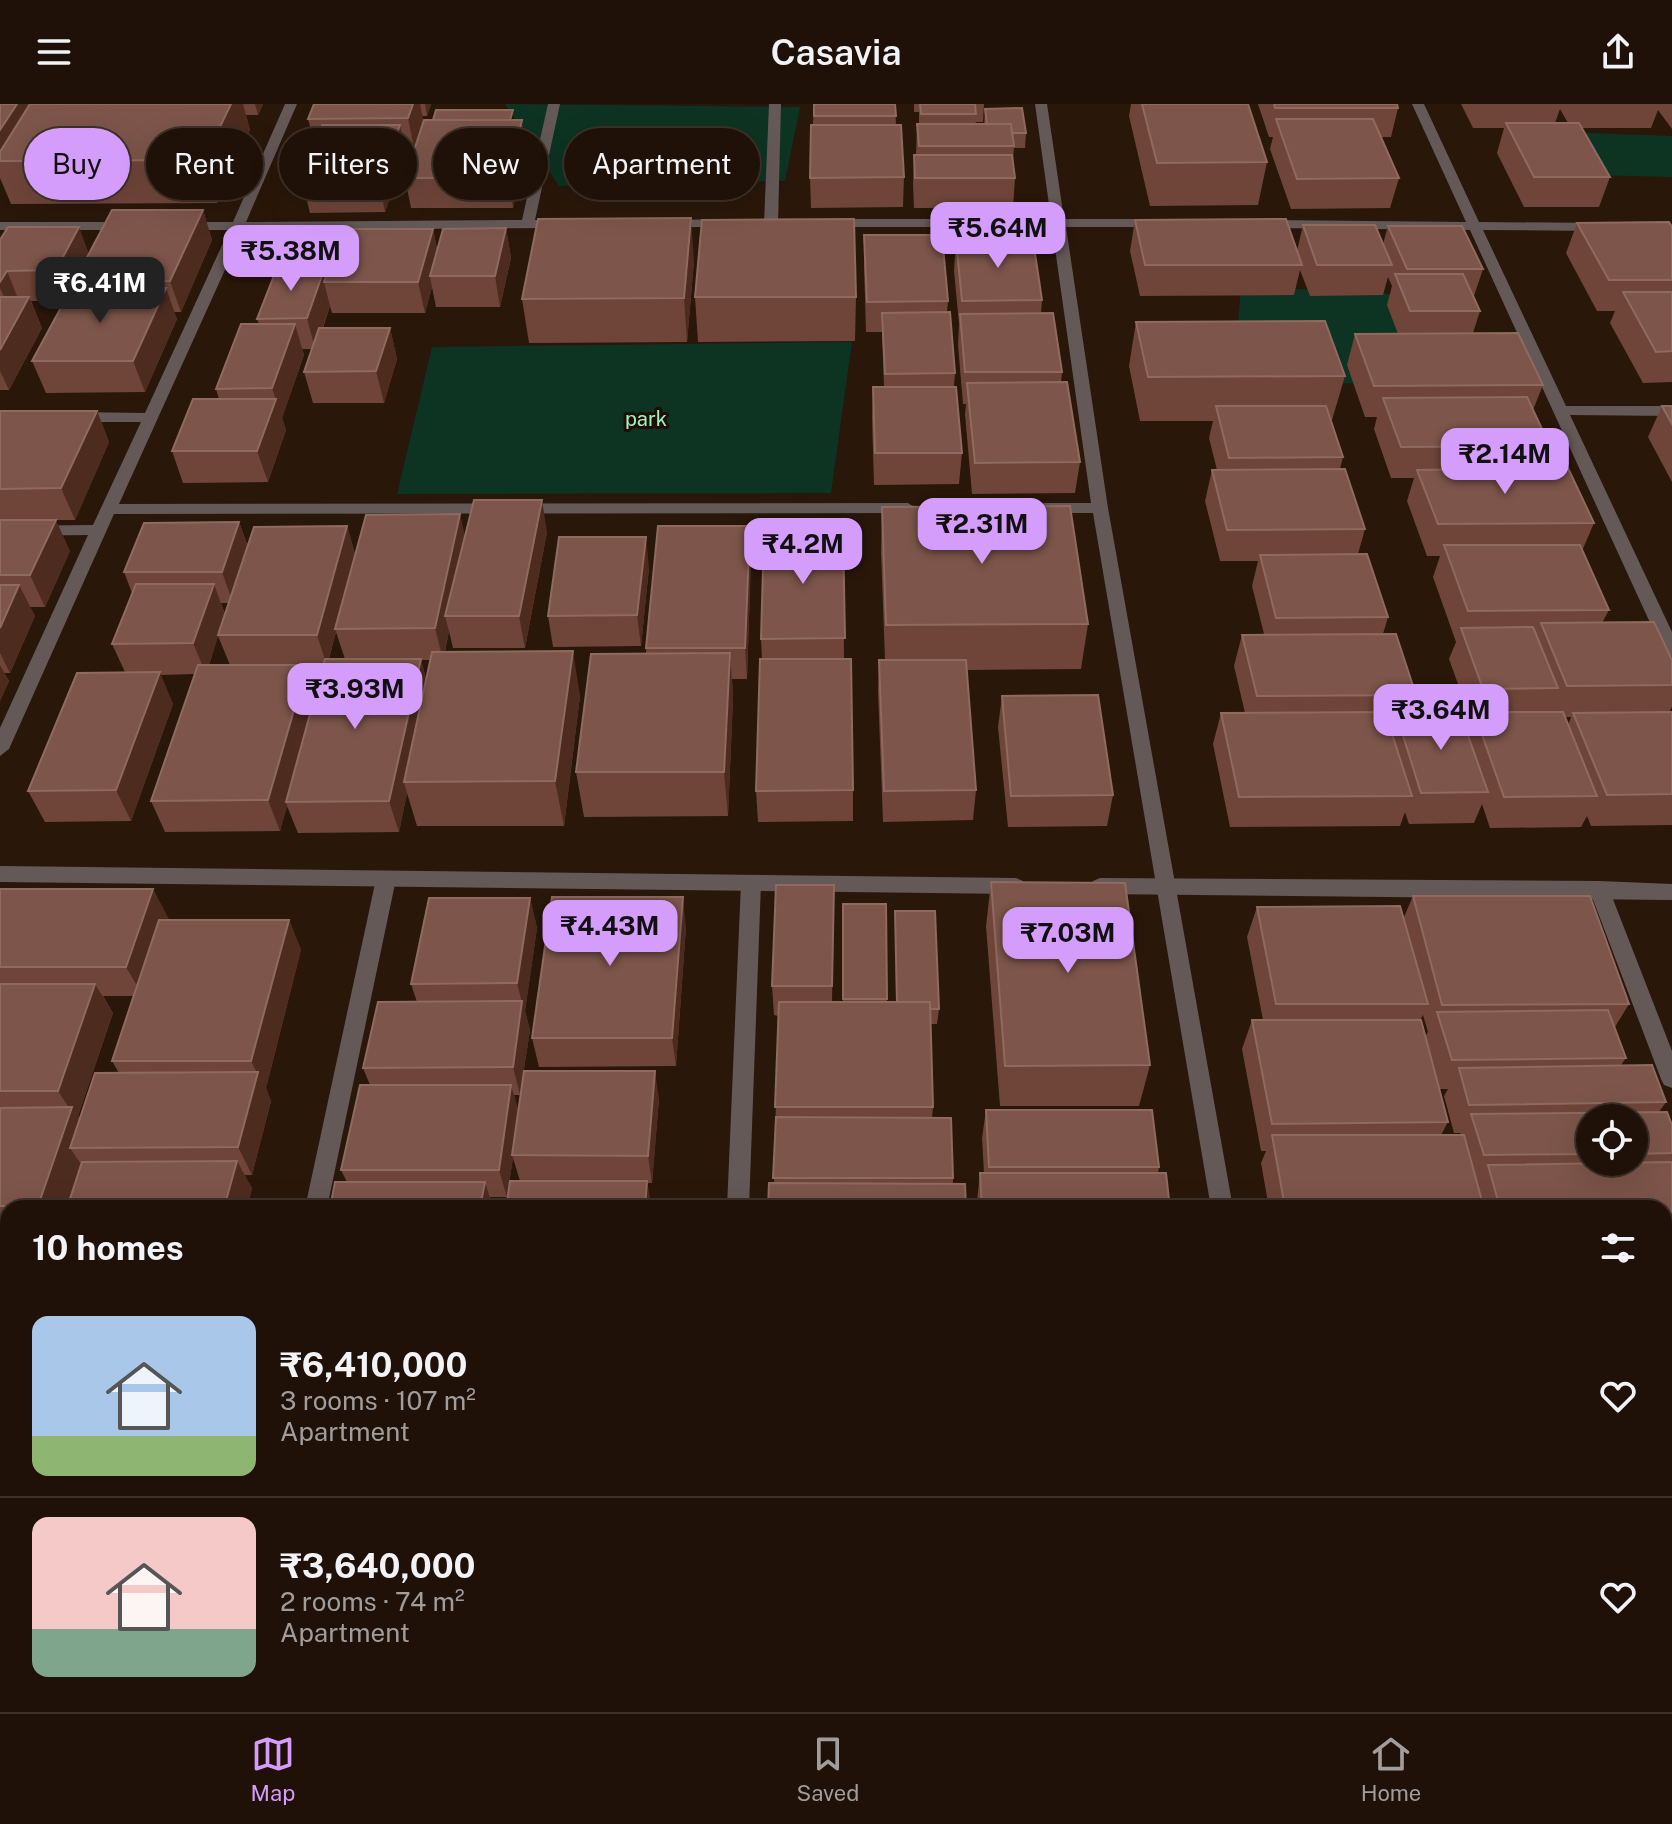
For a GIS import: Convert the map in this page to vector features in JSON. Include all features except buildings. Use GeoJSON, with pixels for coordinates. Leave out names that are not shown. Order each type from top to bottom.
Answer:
{"type":"FeatureCollection","features":[{"type":"Feature","properties":{"kind":"street"},"geometry":{"type":"LineString","coordinates":[[0,749],[96,530],[151,418],[291,104]]}},
{"type":"Feature","properties":{"kind":"street"},"geometry":{"type":"LineString","coordinates":[[528,224],[554,104]]}},
{"type":"Feature","properties":{"kind":"street"},"geometry":{"type":"LineString","coordinates":[[771,223],[775,104]]}},
{"type":"Feature","properties":{"kind":"street"},"geometry":{"type":"LineString","coordinates":[[1041,104],[1100,508],[1221,1200]]}},
{"type":"Feature","properties":{"kind":"street"},"geometry":{"type":"LineString","coordinates":[[1418,104],[1672,651]]}},
{"type":"Feature","properties":{"kind":"street"},"geometry":{"type":"LineString","coordinates":[[650,224],[741,223]]}},
{"type":"Feature","properties":{"kind":"street"},"geometry":{"type":"LineString","coordinates":[[756,223],[787,223]]}},
{"type":"Feature","properties":{"kind":"street"},"geometry":{"type":"LineString","coordinates":[[819,223],[1170,223]]}},
{"type":"Feature","properties":{"kind":"street"},"geometry":{"type":"LineString","coordinates":[[159,226],[574,224]]}},
{"type":"Feature","properties":{"kind":"street"},"geometry":{"type":"LineString","coordinates":[[1250,224],[1611,227]]}},
{"type":"Feature","properties":{"kind":"street"},"geometry":{"type":"LineString","coordinates":[[0,226],[143,226]]}},
{"type":"Feature","properties":{"kind":"street"},"geometry":{"type":"LineString","coordinates":[[1558,410],[1672,411]]}},
{"type":"Feature","properties":{"kind":"street"},"geometry":{"type":"LineString","coordinates":[[60,417],[151,418]]}},
{"type":"Feature","properties":{"kind":"street"},"geometry":{"type":"LineString","coordinates":[[106,509],[926,508]]}},
{"type":"Feature","properties":{"kind":"street"},"geometry":{"type":"LineString","coordinates":[[1021,508],[1100,508]]}},
{"type":"Feature","properties":{"kind":"street"},"geometry":{"type":"LineString","coordinates":[[0,531],[96,530]]}},
{"type":"Feature","properties":{"kind":"street"},"geometry":{"type":"LineString","coordinates":[[0,874],[1038,886]]}},
{"type":"Feature","properties":{"kind":"street"},"geometry":{"type":"LineString","coordinates":[[318,1200],[386,879]]}},
{"type":"Feature","properties":{"kind":"street"},"geometry":{"type":"LineString","coordinates":[[738,1200],[751,883]]}},
{"type":"Feature","properties":{"kind":"street"},"geometry":{"type":"LineString","coordinates":[[1086,886],[1672,892]]}},
{"type":"Feature","properties":{"kind":"street"},"geometry":{"type":"LineString","coordinates":[[1599,889],[1672,1079]]}},
{"type":"Feature","properties":{"kind":"green space"},"geometry":{"type":"Polygon","coordinates":[[[505,104],[800,107],[785,181],[760,182],[760,128],[564,128],[564,186],[559,186],[548,169],[548,128],[521,128],[505,104]]]}},
{"type":"Feature","properties":{"kind":"green space"},"geometry":{"type":"Polygon","coordinates":[[[1511,130],[1672,136],[1672,177],[1552,174],[1511,130]]]}},
{"type":"Feature","properties":{"kind":"green space"},"geometry":{"type":"Polygon","coordinates":[[[1241,286],[1432,296],[1415,383],[1233,384],[1241,286]]]}},
{"type":"Feature","properties":{"kind":"green space","name":"park"},"geometry":{"type":"Polygon","coordinates":[[[852,342],[831,493],[397,494],[432,347],[852,342]]]}}]}
